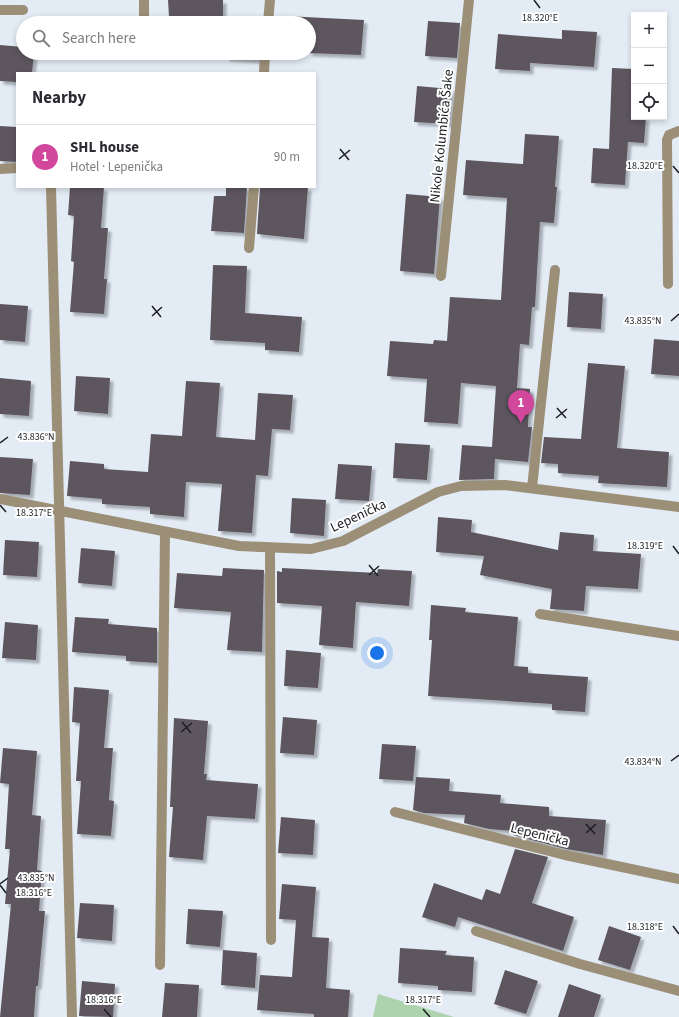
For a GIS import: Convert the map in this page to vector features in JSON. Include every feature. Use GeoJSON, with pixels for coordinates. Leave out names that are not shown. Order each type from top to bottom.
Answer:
{"type":"FeatureCollection","features":[{"type":"Feature","properties":{"kind":"street"},"geometry":{"type":"LineString","coordinates":[[144,0],[144,16]]}},
{"type":"Feature","properties":{"kind":"street"},"geometry":{"type":"LineString","coordinates":[[269,16],[270,0]]}},
{"type":"Feature","properties":{"kind":"street","name":"Nikole Kolumbića Šake"},"geometry":{"type":"LineString","coordinates":[[441,276],[469,0]]}},
{"type":"Feature","properties":{"kind":"street"},"geometry":{"type":"LineString","coordinates":[[0,10],[23,10]]}},
{"type":"Feature","properties":{"kind":"street"},"geometry":{"type":"LineString","coordinates":[[264,72],[265,60]]}},
{"type":"Feature","properties":{"kind":"street"},"geometry":{"type":"LineString","coordinates":[[668,284],[667,140],[669,135],[679,131]]}},
{"type":"Feature","properties":{"kind":"street"},"geometry":{"type":"LineString","coordinates":[[0,169],[16,168]]}},
{"type":"Feature","properties":{"kind":"street"},"geometry":{"type":"LineString","coordinates":[[51,188],[72,1017]]}},
{"type":"Feature","properties":{"kind":"street"},"geometry":{"type":"LineString","coordinates":[[249,248],[254,188]]}},
{"type":"Feature","properties":{"kind":"street"},"geometry":{"type":"LineString","coordinates":[[532,488],[555,270]]}},
{"type":"Feature","properties":{"kind":"street","name":"Lepenička"},"geometry":{"type":"LineString","coordinates":[[0,499],[239,546],[311,549],[342,541],[438,492],[461,486],[505,485],[679,507]]}},
{"type":"Feature","properties":{"kind":"street"},"geometry":{"type":"LineString","coordinates":[[160,964],[165,532]]}},
{"type":"Feature","properties":{"kind":"street"},"geometry":{"type":"LineString","coordinates":[[270,548],[271,940]]}},
{"type":"Feature","properties":{"kind":"street"},"geometry":{"type":"LineString","coordinates":[[540,614],[679,636]]}},
{"type":"Feature","properties":{"kind":"street","name":"Lepenička"},"geometry":{"type":"LineString","coordinates":[[395,812],[564,856],[679,879]]}},
{"type":"Feature","properties":{"kind":"street"},"geometry":{"type":"LineString","coordinates":[[476,931],[580,964],[679,991]]}},
{"type":"Feature","properties":{"kind":"green space"},"geometry":{"type":"Polygon","coordinates":[[[378,994],[454,1017],[373,1017],[378,994]]]}},
{"type":"Feature","properties":{"kind":"building"},"geometry":{"type":"Polygon","coordinates":[[[168,0],[223,0],[223,16],[169,16],[168,0]]]}},
{"type":"Feature","properties":{"kind":"building"},"geometry":{"type":"Polygon","coordinates":[[[316,18],[364,20],[361,55],[316,53],[316,18]]]}},
{"type":"Feature","properties":{"kind":"building"},"geometry":{"type":"Polygon","coordinates":[[[428,21],[460,23],[457,58],[425,56],[428,21]]]}},
{"type":"Feature","properties":{"kind":"building"},"geometry":{"type":"Polygon","coordinates":[[[562,30],[597,32],[594,67],[530,63],[530,71],[495,69],[498,34],[562,39],[562,30]]]}},
{"type":"Feature","properties":{"kind":"building"},"geometry":{"type":"Polygon","coordinates":[[[0,45],[16,46],[16,60],[33,60],[32,72],[16,72],[16,82],[0,81],[0,45]]]}},
{"type":"Feature","properties":{"kind":"building"},"geometry":{"type":"Polygon","coordinates":[[[612,68],[631,69],[631,120],[646,120],[644,143],[628,142],[625,185],[591,183],[593,148],[609,149],[612,68]]]}},
{"type":"Feature","properties":{"kind":"building"},"geometry":{"type":"Polygon","coordinates":[[[417,86],[451,89],[449,124],[414,122],[417,86]]]}},
{"type":"Feature","properties":{"kind":"building"},"geometry":{"type":"Polygon","coordinates":[[[0,126],[16,127],[16,162],[0,161],[0,126]]]}},
{"type":"Feature","properties":{"kind":"building"},"geometry":{"type":"Polygon","coordinates":[[[525,134],[559,136],[554,223],[540,222],[535,307],[532,307],[529,345],[520,344],[517,388],[530,389],[528,427],[532,427],[528,462],[495,459],[494,479],[459,480],[462,445],[492,447],[496,386],[461,383],[458,424],[424,422],[427,379],[387,376],[390,341],[433,344],[434,340],[447,341],[450,297],[501,300],[507,198],[463,195],[466,160],[523,164],[525,134]]]}},
{"type":"Feature","properties":{"kind":"building"},"geometry":{"type":"Polygon","coordinates":[[[70,188],[104,188],[101,228],[108,228],[104,279],[107,279],[104,314],[70,312],[74,262],[71,261],[74,216],[68,215],[70,188]]]}},
{"type":"Feature","properties":{"kind":"building"},"geometry":{"type":"Polygon","coordinates":[[[226,188],[247,188],[244,233],[211,231],[214,196],[226,196],[226,188]]]}},
{"type":"Feature","properties":{"kind":"building"},"geometry":{"type":"Polygon","coordinates":[[[260,188],[308,188],[304,239],[257,234],[260,188]]]}},
{"type":"Feature","properties":{"kind":"building"},"geometry":{"type":"Polygon","coordinates":[[[406,194],[440,197],[434,274],[400,271],[406,194]]]}},
{"type":"Feature","properties":{"kind":"building"},"geometry":{"type":"Polygon","coordinates":[[[213,265],[247,266],[245,313],[302,317],[299,352],[265,350],[265,343],[210,340],[213,265]]]}},
{"type":"Feature","properties":{"kind":"building"},"geometry":{"type":"Polygon","coordinates":[[[569,292],[603,294],[601,329],[567,327],[569,292]]]}},
{"type":"Feature","properties":{"kind":"building"},"geometry":{"type":"Polygon","coordinates":[[[0,304],[28,306],[25,342],[0,340],[0,304]]]}},
{"type":"Feature","properties":{"kind":"building"},"geometry":{"type":"Polygon","coordinates":[[[654,339],[679,341],[679,376],[651,374],[654,339]]]}},
{"type":"Feature","properties":{"kind":"building"},"geometry":{"type":"Polygon","coordinates":[[[588,363],[625,366],[617,448],[669,452],[667,487],[598,483],[599,476],[558,473],[558,464],[541,463],[544,437],[581,439],[588,363]]]}},
{"type":"Feature","properties":{"kind":"building"},"geometry":{"type":"Polygon","coordinates":[[[76,376],[110,378],[108,414],[74,411],[76,376]]]}},
{"type":"Feature","properties":{"kind":"building"},"geometry":{"type":"Polygon","coordinates":[[[0,378],[31,381],[29,416],[0,414],[0,378]]]}},
{"type":"Feature","properties":{"kind":"building"},"geometry":{"type":"Polygon","coordinates":[[[186,381],[220,383],[216,437],[255,440],[258,393],[293,395],[290,430],[272,429],[268,476],[256,475],[252,533],[218,531],[222,484],[186,482],[184,517],[150,514],[150,507],[102,504],[102,499],[67,496],[70,461],[104,464],[104,469],[148,472],[151,434],[182,436],[186,381]]]}},
{"type":"Feature","properties":{"kind":"building"},"geometry":{"type":"Polygon","coordinates":[[[395,443],[430,445],[427,480],[393,478],[395,443]]]}},
{"type":"Feature","properties":{"kind":"building"},"geometry":{"type":"Polygon","coordinates":[[[0,457],[33,459],[30,495],[0,493],[0,457]]]}},
{"type":"Feature","properties":{"kind":"building"},"geometry":{"type":"Polygon","coordinates":[[[338,464],[372,466],[369,501],[335,499],[338,464]]]}},
{"type":"Feature","properties":{"kind":"building"},"geometry":{"type":"Polygon","coordinates":[[[292,498],[326,500],[324,536],[290,533],[292,498]]]}},
{"type":"Feature","properties":{"kind":"building"},"geometry":{"type":"Polygon","coordinates":[[[438,517],[472,520],[471,532],[558,550],[560,532],[594,535],[593,551],[641,554],[638,589],[586,586],[584,611],[550,609],[552,589],[480,575],[484,556],[436,552],[438,517]]]}},
{"type":"Feature","properties":{"kind":"building"},"geometry":{"type":"Polygon","coordinates":[[[5,540],[39,542],[37,577],[3,575],[5,540]]]}},
{"type":"Feature","properties":{"kind":"building"},"geometry":{"type":"Polygon","coordinates":[[[81,548],[115,551],[112,586],[78,583],[81,548]]]}},
{"type":"Feature","properties":{"kind":"building"},"geometry":{"type":"Polygon","coordinates":[[[223,568],[264,570],[262,652],[227,650],[231,612],[174,608],[177,573],[222,576],[223,568]]]}},
{"type":"Feature","properties":{"kind":"building"},"geometry":{"type":"Polygon","coordinates":[[[282,568],[377,573],[378,569],[412,571],[409,606],[356,602],[353,648],[319,645],[322,606],[277,603],[277,571],[282,572],[282,568]]]}},
{"type":"Feature","properties":{"kind":"building"},"geometry":{"type":"Polygon","coordinates":[[[431,605],[466,608],[465,612],[518,617],[514,666],[528,667],[528,673],[588,677],[585,712],[552,710],[552,704],[428,696],[432,640],[429,640],[431,605]]]}},
{"type":"Feature","properties":{"kind":"building"},"geometry":{"type":"Polygon","coordinates":[[[75,617],[109,619],[108,624],[157,628],[157,663],[126,661],[126,656],[72,652],[75,617]]]}},
{"type":"Feature","properties":{"kind":"building"},"geometry":{"type":"Polygon","coordinates":[[[5,622],[38,625],[36,660],[2,658],[5,622]]]}},
{"type":"Feature","properties":{"kind":"building"},"geometry":{"type":"Polygon","coordinates":[[[286,650],[321,653],[318,688],[284,686],[286,650]]]}},
{"type":"Feature","properties":{"kind":"building"},"geometry":{"type":"Polygon","coordinates":[[[74,687],[109,690],[104,748],[113,748],[109,800],[114,801],[111,836],[77,834],[81,781],[76,781],[80,723],[72,722],[74,687]]]}},
{"type":"Feature","properties":{"kind":"building"},"geometry":{"type":"Polygon","coordinates":[[[283,717],[317,720],[314,755],[280,753],[283,717]]]}},
{"type":"Feature","properties":{"kind":"building"},"geometry":{"type":"Polygon","coordinates":[[[174,718],[208,721],[204,774],[207,774],[206,780],[258,784],[255,819],[207,816],[203,860],[169,857],[173,807],[170,807],[174,718]]]}},
{"type":"Feature","properties":{"kind":"building"},"geometry":{"type":"Polygon","coordinates":[[[382,744],[416,746],[413,781],[379,779],[382,744]]]}},
{"type":"Feature","properties":{"kind":"building"},"geometry":{"type":"Polygon","coordinates":[[[3,748],[37,751],[32,815],[41,816],[37,870],[42,871],[39,911],[45,911],[38,986],[36,986],[34,1017],[0,1017],[11,904],[5,904],[10,849],[5,849],[9,784],[0,783],[3,748]]]}},
{"type":"Feature","properties":{"kind":"building"},"geometry":{"type":"Polygon","coordinates":[[[416,777],[450,779],[449,791],[501,795],[500,803],[549,807],[549,816],[606,820],[603,855],[566,849],[513,835],[513,831],[489,829],[464,823],[465,815],[424,813],[413,810],[416,777]]]}},
{"type":"Feature","properties":{"kind":"building"},"geometry":{"type":"Polygon","coordinates":[[[281,817],[315,820],[313,855],[278,853],[281,817]]]}},
{"type":"Feature","properties":{"kind":"building"},"geometry":{"type":"Polygon","coordinates":[[[515,849],[548,857],[532,903],[574,917],[563,951],[458,917],[455,927],[422,917],[434,883],[482,900],[486,889],[500,894],[515,849]]]}},
{"type":"Feature","properties":{"kind":"building"},"geometry":{"type":"Polygon","coordinates":[[[282,884],[316,887],[312,937],[329,938],[326,988],[350,990],[348,1017],[314,1017],[314,1014],[257,1010],[260,975],[292,977],[296,920],[279,919],[282,884]]]}},
{"type":"Feature","properties":{"kind":"building"},"geometry":{"type":"Polygon","coordinates":[[[80,903],[114,905],[112,941],[77,938],[80,903]]]}},
{"type":"Feature","properties":{"kind":"building"},"geometry":{"type":"Polygon","coordinates":[[[188,909],[223,911],[220,947],[186,944],[188,909]]]}},
{"type":"Feature","properties":{"kind":"building"},"geometry":{"type":"Polygon","coordinates":[[[609,926],[641,937],[630,970],[598,960],[609,926]]]}},
{"type":"Feature","properties":{"kind":"building"},"geometry":{"type":"Polygon","coordinates":[[[400,948],[447,951],[445,955],[474,957],[472,992],[438,990],[438,986],[398,983],[400,948]]]}},
{"type":"Feature","properties":{"kind":"building"},"geometry":{"type":"Polygon","coordinates":[[[223,950],[257,953],[255,988],[221,985],[223,950]]]}},
{"type":"Feature","properties":{"kind":"building"},"geometry":{"type":"Polygon","coordinates":[[[505,970],[538,981],[526,1014],[494,1004],[505,970]]]}},
{"type":"Feature","properties":{"kind":"building"},"geometry":{"type":"Polygon","coordinates":[[[82,981],[115,984],[113,1017],[79,1016],[82,981]]]}},
{"type":"Feature","properties":{"kind":"building"},"geometry":{"type":"Polygon","coordinates":[[[165,983],[199,985],[197,1017],[162,1017],[165,983]]]}},
{"type":"Feature","properties":{"kind":"building"},"geometry":{"type":"Polygon","coordinates":[[[569,984],[601,995],[594,1017],[558,1017],[569,984]]]}},
{"type":"Feature","properties":{"kind":"place","name":"SHL house"},"geometry":{"type":"Point","coordinates":[521,423]}}]}
